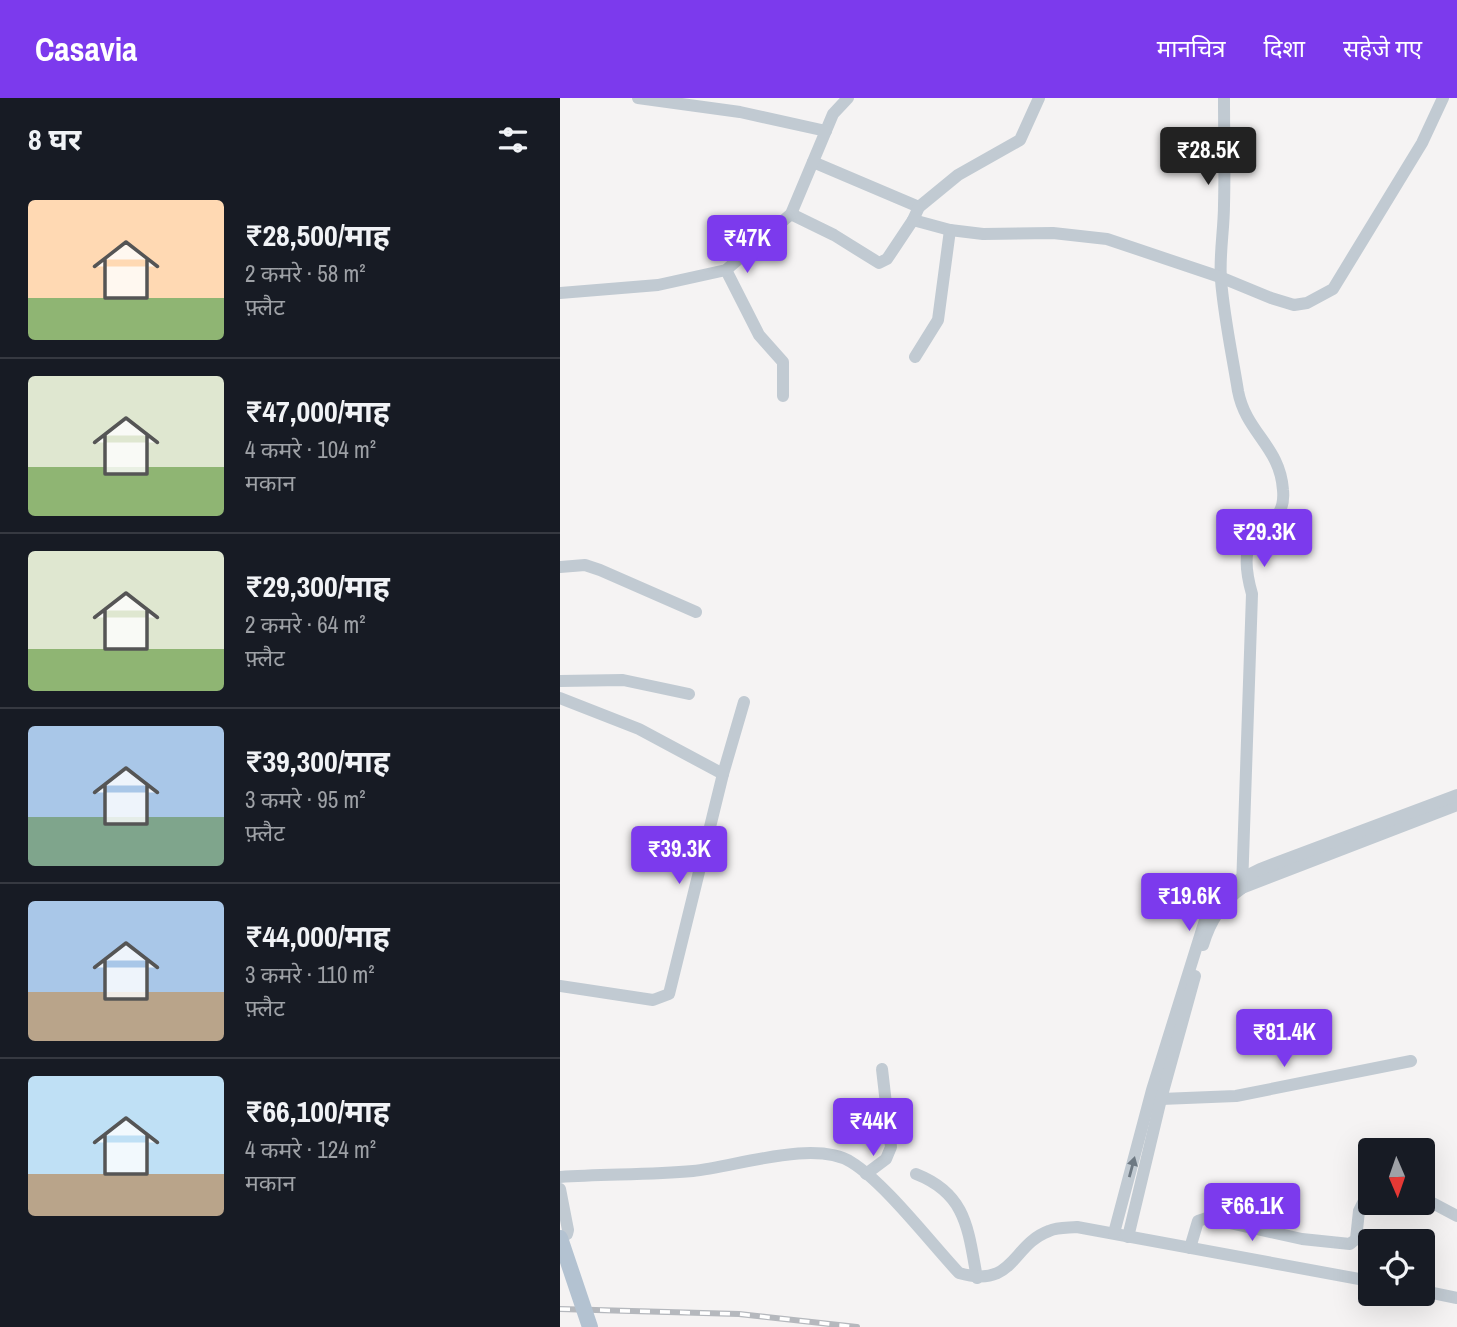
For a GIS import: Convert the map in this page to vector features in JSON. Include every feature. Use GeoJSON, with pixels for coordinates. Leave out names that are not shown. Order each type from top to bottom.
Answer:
{"type":"FeatureCollection","features":[{"type":"Feature","properties":{"kind":"main road"},"geometry":{"type":"LineString","coordinates":[[560,1238],[590,1327]]}},
{"type":"Feature","properties":{"kind":"street"},"geometry":{"type":"LineString","coordinates":[[641,98],[740,112],[826,131]]}},
{"type":"Feature","properties":{"kind":"street"},"geometry":{"type":"LineString","coordinates":[[833,98],[834,114]]}},
{"type":"Feature","properties":{"kind":"street"},"geometry":{"type":"LineString","coordinates":[[560,293],[658,285],[726,270],[791,214],[834,114],[849,98]]}},
{"type":"Feature","properties":{"kind":"street"},"geometry":{"type":"LineString","coordinates":[[791,214],[834,235],[879,263],[887,259],[919,207],[958,175],[1020,140],[1039,98]]}},
{"type":"Feature","properties":{"kind":"street"},"geometry":{"type":"LineString","coordinates":[[1224,98],[1224,205],[1220,277],[1239,393],[1247,421],[1276,455],[1284,495],[1282,509],[1275,520],[1260,531],[1249,549],[1247,567],[1252,594],[1243,883]]}},
{"type":"Feature","properties":{"kind":"street"},"geometry":{"type":"LineString","coordinates":[[913,219],[950,230],[983,234],[1053,233],[1107,239],[1294,305],[1307,303],[1333,289],[1422,143],[1444,98]]}},
{"type":"Feature","properties":{"kind":"street"},"geometry":{"type":"LineString","coordinates":[[813,163],[919,207]]}},
{"type":"Feature","properties":{"kind":"street"},"geometry":{"type":"LineString","coordinates":[[915,357],[938,320],[950,230]]}},
{"type":"Feature","properties":{"kind":"street"},"geometry":{"type":"LineString","coordinates":[[726,270],[759,335],[783,362],[783,396]]}},
{"type":"Feature","properties":{"kind":"street"},"geometry":{"type":"LineString","coordinates":[[560,567],[574,564],[592,568],[696,612]]}},
{"type":"Feature","properties":{"kind":"street"},"geometry":{"type":"LineString","coordinates":[[560,681],[623,680],[689,694]]}},
{"type":"Feature","properties":{"kind":"street"},"geometry":{"type":"LineString","coordinates":[[560,698],[639,729],[723,774]]}},
{"type":"Feature","properties":{"kind":"street"},"geometry":{"type":"LineString","coordinates":[[560,986],[653,1000],[669,994],[723,774],[744,702]]}},
{"type":"Feature","properties":{"kind":"street"},"geometry":{"type":"LineString","coordinates":[[1114,1233],[1152,1090],[1209,904],[1243,883],[1457,794]]}},
{"type":"Feature","properties":{"kind":"street"},"geometry":{"type":"LineString","coordinates":[[1128,1237],[1161,1100],[1205,938],[1227,899],[1243,883],[1457,805]]}},
{"type":"Feature","properties":{"kind":"street"},"geometry":{"type":"LineString","coordinates":[[1161,1100],[1236,1096],[1411,1061]]}},
{"type":"Feature","properties":{"kind":"street"},"geometry":{"type":"LineString","coordinates":[[866,1174],[886,1159],[891,1147],[883,1069]]}},
{"type":"Feature","properties":{"kind":"street"},"geometry":{"type":"LineString","coordinates":[[560,1177],[695,1171],[790,1154],[820,1154],[851,1161],[959,1273],[977,1278],[1000,1272],[1047,1231],[1077,1227],[1358,1280]]}},
{"type":"Feature","properties":{"kind":"street"},"geometry":{"type":"LineString","coordinates":[[916,1174],[935,1181],[961,1209],[977,1278]]}},
{"type":"Feature","properties":{"kind":"street"},"geometry":{"type":"LineString","coordinates":[[560,1189],[568,1230],[567,1234],[560,1238]]}},
{"type":"Feature","properties":{"kind":"street"},"geometry":{"type":"LineString","coordinates":[[1435,1204],[1457,1216]]}},
{"type":"Feature","properties":{"kind":"street"},"geometry":{"type":"LineString","coordinates":[[1190,1248],[1198,1221],[1208,1218],[1302,1239],[1350,1244],[1356,1239],[1359,1215]]}},
{"type":"Feature","properties":{"kind":"street"},"geometry":{"type":"LineString","coordinates":[[1435,1293],[1457,1298]]}},
{"type":"Feature","properties":{"kind":"railway"},"geometry":{"type":"LineString","coordinates":[[560,1309],[739,1314],[857,1327]]}}]}
